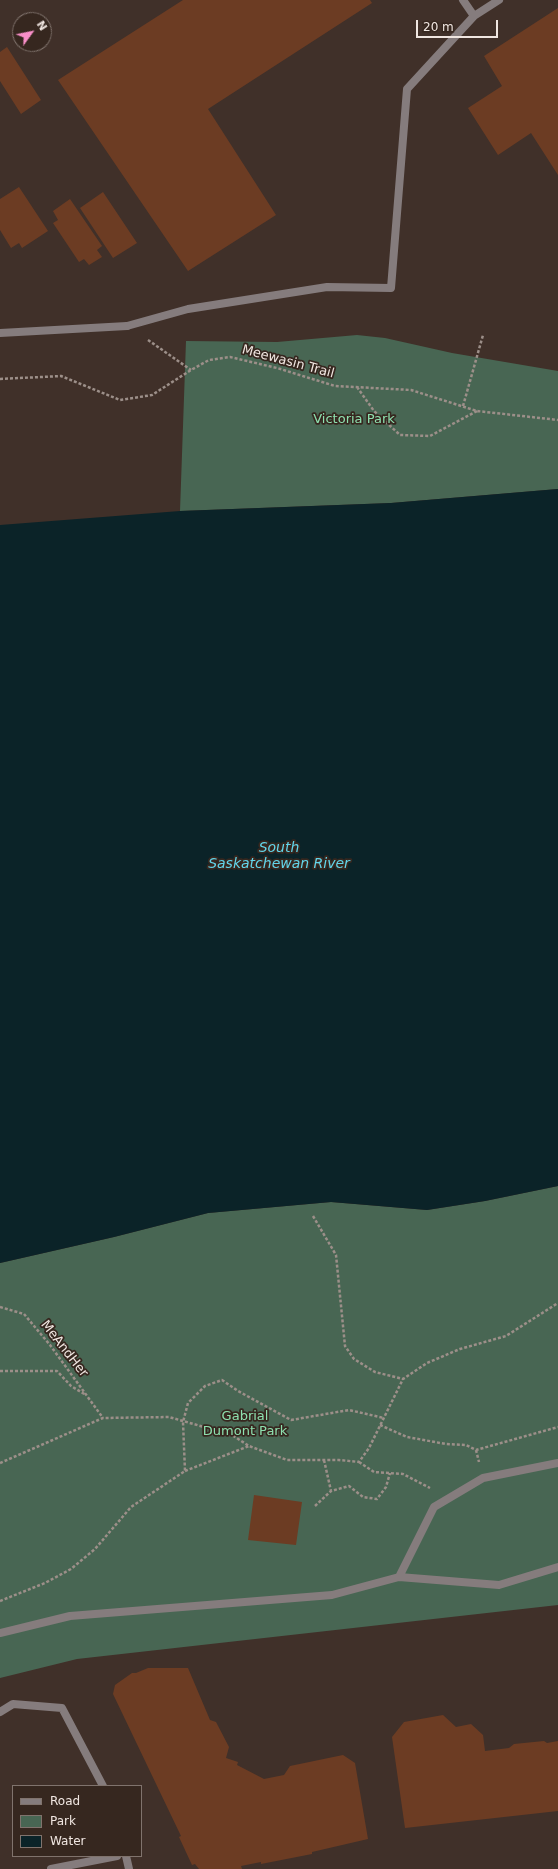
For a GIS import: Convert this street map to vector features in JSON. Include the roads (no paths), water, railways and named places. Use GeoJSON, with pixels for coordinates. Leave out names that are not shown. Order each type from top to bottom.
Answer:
{"type":"FeatureCollection","features":[{"type":"Feature","properties":{"kind":"street"},"geometry":{"type":"LineString","coordinates":[[463,0],[474,16]]}},
{"type":"Feature","properties":{"kind":"street"},"geometry":{"type":"LineString","coordinates":[[0,333],[127,326],[188,309],[327,287],[391,288],[408,89],[474,16],[499,0]]}},
{"type":"Feature","properties":{"kind":"street"},"geometry":{"type":"LineString","coordinates":[[399,1578],[434,1507],[483,1478],[558,1463]]}},
{"type":"Feature","properties":{"kind":"street"},"geometry":{"type":"LineString","coordinates":[[0,1633],[70,1616],[332,1595],[399,1578],[499,1585],[558,1567]]}},
{"type":"Feature","properties":{"kind":"street"},"geometry":{"type":"LineString","coordinates":[[0,1712],[13,1704],[62,1708],[102,1785]]}},
{"type":"Feature","properties":{"kind":"street"},"geometry":{"type":"LineString","coordinates":[[52,1869],[112,1857]]}},
{"type":"Feature","properties":{"kind":"street"},"geometry":{"type":"LineString","coordinates":[[126,1857],[129,1869]]}},
{"type":"Feature","properties":{"kind":"water","name":"South Saskatchewan River"},"geometry":{"type":"Polygon","coordinates":[[[558,489],[558,1186],[485,1201],[427,1210],[331,1202],[208,1213],[114,1237],[0,1263],[0,525],[180,511],[391,503],[558,489]]]}},
{"type":"Feature","properties":{"kind":"park label","name":"Victoria Park"},"geometry":{"type":"Point","coordinates":[354,420]}},
{"type":"Feature","properties":{"kind":"park label","name":"Gabrial Dumont Park"},"geometry":{"type":"Point","coordinates":[245,1424]}}]}
